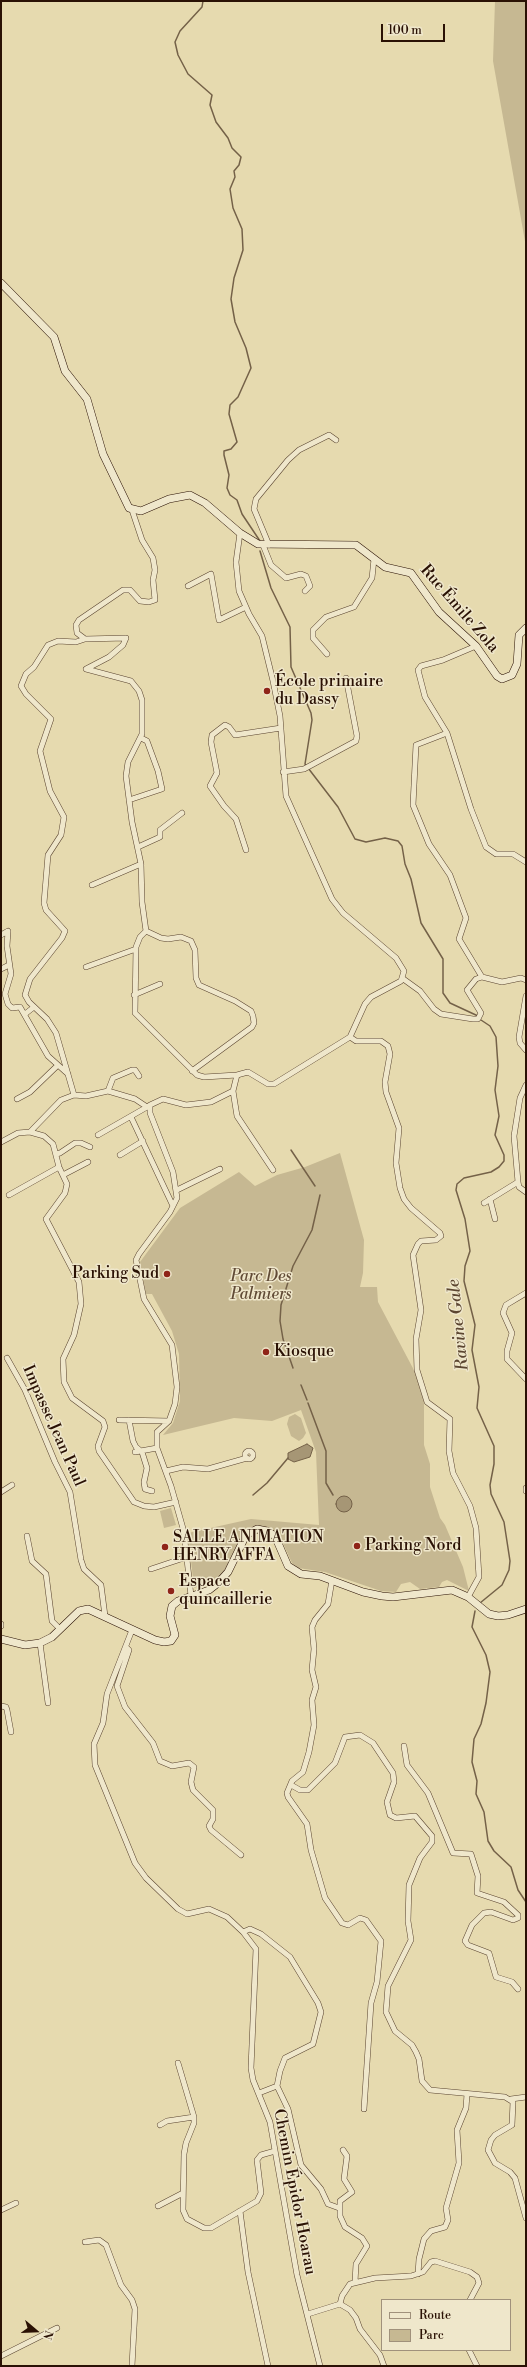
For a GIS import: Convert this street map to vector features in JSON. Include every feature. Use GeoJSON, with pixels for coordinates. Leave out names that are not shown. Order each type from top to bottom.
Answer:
{"type":"FeatureCollection","features":[{"type":"Feature","properties":{"kind":"main road"},"geometry":{"type":"LineString","coordinates":[[1,283],[54,337],[65,371],[87,399],[103,454],[126,504],[132,510]]}},
{"type":"Feature","properties":{"kind":"main road","name":"Rue Émile Zola"},"geometry":{"type":"LineString","coordinates":[[132,510],[141,511],[169,499],[190,495],[205,503],[240,533],[253,542],[266,545],[347,543],[362,549],[386,567],[411,573],[439,612],[476,646],[497,676],[505,679],[512,675],[517,664],[518,635],[526,628]]}},
{"type":"Feature","properties":{"kind":"main road"},"geometry":{"type":"LineString","coordinates":[[1,1639],[24,1645],[40,1643],[60,1629],[78,1611],[88,1608],[132,1630],[164,1642],[171,1641],[175,1635],[170,1610],[175,1603],[208,1590],[224,1578],[246,1535],[257,1529],[267,1531],[275,1536],[292,1570],[301,1574],[320,1576],[363,1592],[382,1596],[393,1597],[447,1589],[468,1597],[489,1614],[498,1616],[526,1609]]}},
{"type":"Feature","properties":{"kind":"street"},"geometry":{"type":"LineString","coordinates":[[305,591],[310,586],[306,576],[301,574],[286,578],[271,564],[254,509],[256,499],[288,460],[299,450],[329,435],[336,440]]}},
{"type":"Feature","properties":{"kind":"street"},"geometry":{"type":"LineString","coordinates":[[85,639],[77,633],[76,625],[79,620],[123,590],[130,590],[140,601],[150,602],[155,600],[153,580],[155,570],[153,558],[142,540],[132,510]]}},
{"type":"Feature","properties":{"kind":"street"},"geometry":{"type":"LineString","coordinates":[[146,931],[140,936],[136,949],[133,1008],[137,1017],[192,1071],[204,1077],[237,1075],[248,1072],[268,1084],[274,1084],[350,1037],[365,1004],[371,997],[395,985],[402,978],[404,971],[396,958],[343,913],[332,899],[286,795],[283,772],[281,728],[262,636],[239,591],[236,562],[240,533]]}},
{"type":"Feature","properties":{"kind":"street"},"geometry":{"type":"LineString","coordinates":[[328,654],[313,638],[314,630],[326,617],[354,607],[372,578],[374,559]]}},
{"type":"Feature","properties":{"kind":"street"},"geometry":{"type":"LineString","coordinates":[[188,586],[211,574],[219,620],[246,607]]}},
{"type":"Feature","properties":{"kind":"street"},"geometry":{"type":"LineString","coordinates":[[74,1095],[56,1033],[47,1019],[26,998],[26,986],[66,931],[46,910],[44,903],[48,855],[61,835],[64,818],[50,791],[40,751],[51,719],[23,690],[22,683],[48,645],[58,641],[76,642],[85,639],[126,638],[123,645],[109,657],[86,669],[131,681],[135,684],[142,700],[143,721],[141,738],[128,762],[126,776],[141,864],[142,902],[146,931]]}},
{"type":"Feature","properties":{"kind":"street"},"geometry":{"type":"LineString","coordinates":[[476,646],[443,660],[421,666],[418,670],[425,696],[447,733],[471,808],[486,848],[496,854],[513,854],[526,862]]}},
{"type":"Feature","properties":{"kind":"street"},"geometry":{"type":"LineString","coordinates":[[283,772],[307,767],[357,739],[346,678]]}},
{"type":"Feature","properties":{"kind":"street"},"geometry":{"type":"LineString","coordinates":[[246,850],[236,819],[219,800],[210,786],[217,773],[211,742],[212,735],[225,725],[229,727],[235,735],[281,728]]}},
{"type":"Feature","properties":{"kind":"street"},"geometry":{"type":"LineString","coordinates":[[447,733],[416,745],[413,805],[430,844],[450,875],[466,918],[459,939],[482,977]]}},
{"type":"Feature","properties":{"kind":"street"},"geometry":{"type":"LineString","coordinates":[[129,800],[162,789],[158,771],[147,741],[141,738]]}},
{"type":"Feature","properties":{"kind":"street"},"geometry":{"type":"LineString","coordinates":[[138,847],[160,837],[160,830],[182,814]]}},
{"type":"Feature","properties":{"kind":"street"},"geometry":{"type":"LineString","coordinates":[[92,885],[108,879],[111,875],[141,864]]}},
{"type":"Feature","properties":{"kind":"street"},"geometry":{"type":"LineString","coordinates":[[1,935],[8,931],[7,946],[11,974],[5,994],[8,1004],[12,1008],[20,1007],[48,1056],[68,1074]]}},
{"type":"Feature","properties":{"kind":"street"},"geometry":{"type":"LineString","coordinates":[[146,931],[161,938],[168,939],[182,936],[191,941],[195,950],[196,978],[199,985],[235,1000],[251,1011],[253,1016],[254,1023],[252,1027],[192,1071]]}},
{"type":"Feature","properties":{"kind":"street"},"geometry":{"type":"LineString","coordinates":[[86,967],[136,949]]}},
{"type":"Feature","properties":{"kind":"street"},"geometry":{"type":"LineString","coordinates":[[1,969],[9,964]]}},
{"type":"Feature","properties":{"kind":"street"},"geometry":{"type":"LineString","coordinates":[[402,978],[420,991],[434,1009],[441,1014],[473,1019],[478,1019],[481,1014],[467,990],[476,979],[482,977],[502,982],[520,978],[526,980]]}},
{"type":"Feature","properties":{"kind":"street"},"geometry":{"type":"LineString","coordinates":[[134,995],[160,984]]}},
{"type":"Feature","properties":{"kind":"street"},"geometry":{"type":"LineString","coordinates":[[526,996],[519,1037],[520,1043],[526,1050]]}},
{"type":"Feature","properties":{"kind":"street"},"geometry":{"type":"LineString","coordinates":[[25,1014],[34,1006]]}},
{"type":"Feature","properties":{"kind":"street"},"geometry":{"type":"LineString","coordinates":[[350,1037],[356,1041],[381,1041],[388,1046],[390,1054],[385,1082],[386,1092],[399,1128],[396,1163],[400,1188],[404,1199],[411,1208],[441,1236],[436,1240],[421,1241],[413,1255],[421,1310],[416,1339],[417,1370],[427,1402],[450,1418],[450,1451],[453,1473],[470,1506],[476,1528],[480,1570],[477,1585],[468,1597]]}},
{"type":"Feature","properties":{"kind":"street"},"geometry":{"type":"LineString","coordinates":[[17,1099],[30,1092],[58,1066]]}},
{"type":"Feature","properties":{"kind":"street"},"geometry":{"type":"LineString","coordinates":[[108,1091],[113,1078],[132,1070],[135,1070],[139,1076]]}},
{"type":"Feature","properties":{"kind":"street"},"geometry":{"type":"LineString","coordinates":[[237,1075],[233,1091],[237,1116],[273,1170]]}},
{"type":"Feature","properties":{"kind":"street"},"geometry":{"type":"LineString","coordinates":[[526,1085],[520,1098],[514,1136],[519,1187],[526,1192]]}},
{"type":"Feature","properties":{"kind":"street"},"geometry":{"type":"LineString","coordinates":[[30,1132],[61,1100],[74,1095],[86,1096],[108,1091],[135,1099],[149,1106]]}},
{"type":"Feature","properties":{"kind":"street"},"geometry":{"type":"LineString","coordinates":[[98,1135],[163,1099],[186,1105],[202,1104],[233,1091]]}},
{"type":"Feature","properties":{"kind":"street"},"geometry":{"type":"LineString","coordinates":[[149,1106],[150,1113],[173,1172],[177,1190],[173,1206],[136,1260],[144,1299],[172,1345],[176,1387],[175,1404],[169,1421],[157,1432],[157,1448],[176,1502],[184,1532],[191,1596]]}},
{"type":"Feature","properties":{"kind":"street"},"geometry":{"type":"LineString","coordinates":[[131,1117],[173,1206]]}},
{"type":"Feature","properties":{"kind":"street"},"geometry":{"type":"LineString","coordinates":[[1,1142],[18,1133],[30,1132],[50,1140],[67,1190],[46,1219],[79,1282],[81,1304],[74,1335],[63,1359],[64,1382],[72,1398],[103,1421],[105,1427],[98,1446],[98,1451],[134,1502],[144,1506],[154,1507],[176,1502]]}},
{"type":"Feature","properties":{"kind":"street"},"geometry":{"type":"LineString","coordinates":[[120,1155],[143,1141]]}},
{"type":"Feature","properties":{"kind":"street"},"geometry":{"type":"LineString","coordinates":[[56,1154],[75,1143],[81,1143],[90,1147]]}},
{"type":"Feature","properties":{"kind":"street"},"geometry":{"type":"LineString","coordinates":[[63,1175],[88,1162]]}},
{"type":"Feature","properties":{"kind":"street"},"geometry":{"type":"LineString","coordinates":[[9,1195],[59,1167]]}},
{"type":"Feature","properties":{"kind":"street"},"geometry":{"type":"LineString","coordinates":[[177,1190],[220,1169]]}},
{"type":"Feature","properties":{"kind":"street"},"geometry":{"type":"LineString","coordinates":[[484,1202],[518,1182]]}},
{"type":"Feature","properties":{"kind":"street"},"geometry":{"type":"LineString","coordinates":[[490,1199],[495,1219]]}},
{"type":"Feature","properties":{"kind":"street"},"geometry":{"type":"LineString","coordinates":[[526,1293],[506,1305],[503,1313],[512,1333],[507,1351],[508,1359],[526,1379]]}},
{"type":"Feature","properties":{"kind":"street","name":"Impasse Jean Paul"},"geometry":{"type":"LineString","coordinates":[[7,1358],[25,1390],[55,1462],[70,1492],[81,1560],[84,1569],[101,1585],[105,1616]]}},
{"type":"Feature","properties":{"kind":"street"},"geometry":{"type":"LineString","coordinates":[[119,1420],[169,1421]]}},
{"type":"Feature","properties":{"kind":"street"},"geometry":{"type":"LineString","coordinates":[[129,1420],[134,1444],[142,1452],[147,1472],[143,1485],[146,1490],[152,1491]]}},
{"type":"Feature","properties":{"kind":"street"},"geometry":{"type":"LineString","coordinates":[[135,1452],[142,1452],[157,1448]]}},
{"type":"Feature","properties":{"kind":"street"},"geometry":{"type":"LineString","coordinates":[[166,1471],[183,1467],[208,1469],[247,1458]]}},
{"type":"Feature","properties":{"kind":"street"},"geometry":{"type":"LineString","coordinates":[[1,1492],[12,1485]]}},
{"type":"Feature","properties":{"kind":"street"},"geometry":{"type":"LineString","coordinates":[[27,1536],[32,1561],[46,1574],[52,1621],[60,1629]]}},
{"type":"Feature","properties":{"kind":"street"},"geometry":{"type":"LineString","coordinates":[[151,1569],[187,1557]]}},
{"type":"Feature","properties":{"kind":"street"},"geometry":{"type":"LineString","coordinates":[[332,1580],[328,1604],[315,1620],[312,1627],[314,1649],[312,1670],[316,1687],[311,1703],[314,1725],[309,1752],[301,1775],[292,1782],[287,1793],[288,1797],[307,1824],[311,1850],[325,1898],[342,1923],[348,1925],[360,1918],[366,1920],[381,1942],[377,1982],[372,2003],[364,2109]]}},
{"type":"Feature","properties":{"kind":"street","name":"Chemin Épidor Hoarau"},"geometry":{"type":"LineString","coordinates":[[132,1630],[107,1694],[103,1723],[94,1748],[95,1765],[135,1863],[146,1878],[178,1909],[187,1914],[208,1910],[227,1917],[243,1932],[256,1949],[251,2068],[253,2080],[270,2122],[297,2275],[320,2366]]}},
{"type":"Feature","properties":{"kind":"street"},"geometry":{"type":"LineString","coordinates":[[40,1643],[48,1703]]}},
{"type":"Feature","properties":{"kind":"street"},"geometry":{"type":"LineString","coordinates":[[126,1647],[129,1650],[117,1686],[125,1708],[153,1743],[160,1761],[172,1766],[188,1763],[194,1767],[191,1782],[193,1790],[213,1810],[213,1819],[209,1826],[211,1830],[240,1854]]}},
{"type":"Feature","properties":{"kind":"street"},"geometry":{"type":"LineString","coordinates":[[1,1706],[6,1707],[11,1732]]}},
{"type":"Feature","properties":{"kind":"street"},"geometry":{"type":"LineString","coordinates":[[291,1785],[300,1790],[308,1790],[335,1763],[345,1737],[360,1734],[373,1743],[393,1773],[394,1782],[387,1802],[390,1815],[396,1818],[414,1816],[421,1821],[433,1838]]}},
{"type":"Feature","properties":{"kind":"street"},"geometry":{"type":"LineString","coordinates":[[404,1746],[407,1765],[428,1793],[443,1833],[453,1853],[471,1854],[478,1876],[477,1893],[504,1902],[518,1915],[518,1918],[513,1920],[491,1912],[484,1913],[472,1925],[465,1941],[468,1945],[489,1953],[496,1977],[512,1982],[518,1989]]}},
{"type":"Feature","properties":{"kind":"street"},"geometry":{"type":"LineString","coordinates":[[443,1833],[438,1838],[433,1838],[420,1858],[409,1885],[408,1921],[411,1940],[388,1986],[386,2012],[395,2031],[412,2045],[416,2052],[419,2058],[420,2075],[425,2086],[437,2092],[510,2099],[526,2097]]}},
{"type":"Feature","properties":{"kind":"street"},"geometry":{"type":"LineString","coordinates":[[243,1932],[250,1928],[261,1934],[290,1957],[320,2007],[321,2012],[314,2041],[307,2048],[286,2058],[280,2071],[277,2086],[288,2109],[301,2165],[321,2189],[328,2204],[339,2208]]}},
{"type":"Feature","properties":{"kind":"street"},"geometry":{"type":"LineString","coordinates":[[178,2063],[194,2116],[184,2154],[184,2215],[191,2222],[204,2228],[211,2228],[257,2201],[261,2196],[256,2164],[258,2158],[275,2151]]}},
{"type":"Feature","properties":{"kind":"street"},"geometry":{"type":"LineString","coordinates":[[259,2093],[277,2086]]}},
{"type":"Feature","properties":{"kind":"street"},"geometry":{"type":"LineString","coordinates":[[418,2274],[419,2259],[424,2239],[431,2231],[445,2227],[448,2220],[446,2208],[459,2163],[457,2130],[466,2108],[467,2094]]}},
{"type":"Feature","properties":{"kind":"street"},"geometry":{"type":"LineString","coordinates":[[510,2099],[514,2105],[512,2125],[491,2140],[488,2150],[495,2163],[510,2172],[515,2178],[526,2218]]}},
{"type":"Feature","properties":{"kind":"street"},"geometry":{"type":"LineString","coordinates":[[160,2125],[167,2121],[194,2116]]}},
{"type":"Feature","properties":{"kind":"street"},"geometry":{"type":"LineString","coordinates":[[343,2150],[347,2156],[344,2179],[352,2192],[350,2196],[341,2199],[339,2208],[344,2227],[362,2238],[366,2243],[366,2249],[356,2264],[355,2282]]}},
{"type":"Feature","properties":{"kind":"street"},"geometry":{"type":"LineString","coordinates":[[158,2206],[183,2193]]}},
{"type":"Feature","properties":{"kind":"street"},"geometry":{"type":"LineString","coordinates":[[1,2210],[16,2203]]}},
{"type":"Feature","properties":{"kind":"street"},"geometry":{"type":"LineString","coordinates":[[240,2211],[248,2272],[268,2366]]}},
{"type":"Feature","properties":{"kind":"street"},"geometry":{"type":"LineString","coordinates":[[85,2242],[99,2240],[106,2245],[121,2285],[132,2300],[135,2309],[132,2366]]}},
{"type":"Feature","properties":{"kind":"street"},"geometry":{"type":"LineString","coordinates":[[340,2304],[345,2290],[355,2282],[418,2274],[431,2262],[435,2261],[470,2272],[477,2277],[479,2283],[471,2299]]}},
{"type":"Feature","properties":{"kind":"street"},"geometry":{"type":"LineString","coordinates":[[308,2314],[340,2304],[350,2310],[356,2318],[360,2329],[380,2355],[384,2366]]}},
{"type":"Feature","properties":{"kind":"street"},"geometry":{"type":"LineString","coordinates":[[1,2356],[57,2328]]}},
{"type":"Feature","properties":{"kind":"street"},"geometry":{"type":"LineString","coordinates":[[470,2351],[477,2366]]}},
{"type":"Feature","properties":{"kind":"green space"},"geometry":{"type":"Polygon","coordinates":[[[495,1],[526,1],[526,247],[493,61],[495,1]]]}},
{"type":"Feature","properties":{"kind":"green space","name":"Parc Des Palmiers"},"geometry":{"type":"Polygon","coordinates":[[[340,1153],[364,1240],[363,1273],[360,1287],[377,1287],[378,1302],[416,1374],[424,1402],[424,1445],[430,1464],[430,1487],[440,1518],[445,1525],[463,1567],[469,1591],[447,1580],[442,1582],[439,1587],[420,1589],[410,1582],[401,1584],[396,1592],[381,1591],[325,1572],[298,1568],[292,1563],[281,1539],[273,1531],[257,1525],[243,1534],[230,1564],[218,1580],[194,1588],[188,1533],[251,1519],[319,1525],[316,1452],[301,1410],[272,1421],[234,1418],[163,1435],[173,1423],[180,1401],[179,1354],[172,1331],[152,1294],[146,1294],[140,1262],[180,1208],[239,1172],[255,1186],[277,1175],[305,1167],[340,1153]]]}},
{"type":"Feature","properties":{"kind":"green space"},"geometry":{"type":"Polygon","coordinates":[[[295,1414],[301,1418],[306,1433],[299,1441],[291,1436],[287,1424],[289,1417],[295,1414]]]}},
{"type":"Feature","properties":{"kind":"green space"},"geometry":{"type":"Polygon","coordinates":[[[171,1508],[176,1525],[164,1528],[160,1511],[171,1508]]]}},
{"type":"Feature","properties":{"kind":"shaded area"},"geometry":{"type":"Polygon","coordinates":[[[307,1444],[313,1448],[310,1457],[294,1462],[288,1459],[288,1453],[307,1444]]]}},
{"type":"Feature","properties":{"kind":"shaded area"},"geometry":{"type":"Polygon","coordinates":[[[344,1496],[350,1498],[352,1504],[350,1510],[344,1512],[338,1510],[336,1504],[338,1498],[344,1496]]]}},
{"type":"Feature","properties":{"kind":"waterway","name":"Ravine Gale"},"geometry":{"type":"LineString","coordinates":[[203,1],[202,7],[180,31],[175,42],[178,55],[188,74],[212,95],[210,105],[216,122],[228,138],[232,148],[241,157],[239,165],[234,171],[235,177],[230,189],[233,208],[242,229],[243,250],[234,278],[231,299],[235,322],[246,348],[251,368],[238,397],[230,405],[229,414],[237,442],[231,449],[224,451],[224,455],[229,475],[227,488],[230,495],[237,500],[242,514],[260,541]]}},
{"type":"Feature","properties":{"kind":"waterway","name":"Ravine Gale"},"geometry":{"type":"LineString","coordinates":[[260,551],[271,588],[290,627],[291,667],[311,713],[312,720],[305,764],[338,807],[355,839],[366,842],[385,838],[398,841],[402,846],[405,864],[411,879],[421,923],[443,959],[443,993],[450,1003],[478,1016]]}},
{"type":"Feature","properties":{"kind":"waterway","name":"Ravine Gale"},"geometry":{"type":"LineString","coordinates":[[480,1603],[502,1585],[509,1570],[510,1561],[504,1522],[491,1494],[490,1485],[494,1464],[494,1446],[477,1408],[479,1387],[472,1350],[475,1325],[464,1281],[465,1266],[470,1251],[465,1219],[456,1190],[457,1184],[464,1178],[491,1172],[499,1167],[504,1161],[504,1155],[495,1135],[499,1116],[495,1090],[498,1066],[496,1037],[490,1026],[481,1020]]}},
{"type":"Feature","properties":{"kind":"waterway"},"geometry":{"type":"LineString","coordinates":[[291,1150],[315,1186]]}},
{"type":"Feature","properties":{"kind":"waterway"},"geometry":{"type":"LineString","coordinates":[[293,1368],[283,1339],[280,1321],[281,1305],[293,1266],[312,1230],[320,1195]]}},
{"type":"Feature","properties":{"kind":"waterway"},"geometry":{"type":"LineString","coordinates":[[301,1385],[307,1400]]}},
{"type":"Feature","properties":{"kind":"waterway"},"geometry":{"type":"LineString","coordinates":[[308,1403],[326,1451],[326,1483],[333,1495]]}},
{"type":"Feature","properties":{"kind":"waterway"},"geometry":{"type":"LineString","coordinates":[[253,1495],[267,1483],[288,1458]]}},
{"type":"Feature","properties":{"kind":"waterway","name":"Ravine Gale"},"geometry":{"type":"LineString","coordinates":[[475,1611],[472,1627],[486,1655],[490,1672],[486,1703],[481,1724],[474,1739],[472,1762],[477,1781],[476,1794],[484,1812],[488,1841],[494,1851],[511,1867],[518,1890],[526,1902]]}},
{"type":"Feature","properties":{"kind":"place","name":"École primaire du Dassy"},"geometry":{"type":"Point","coordinates":[267,691]}},
{"type":"Feature","properties":{"kind":"place","name":"Parking Sud"},"geometry":{"type":"Point","coordinates":[167,1274]}},
{"type":"Feature","properties":{"kind":"place","name":"Kiosque"},"geometry":{"type":"Point","coordinates":[266,1352]}},
{"type":"Feature","properties":{"kind":"place","name":"Parking Nord"},"geometry":{"type":"Point","coordinates":[357,1546]}},
{"type":"Feature","properties":{"kind":"place","name":"SALLE ANIMATION HENRY AFFA"},"geometry":{"type":"Point","coordinates":[165,1547]}},
{"type":"Feature","properties":{"kind":"place","name":"Espace quincaillerie"},"geometry":{"type":"Point","coordinates":[171,1591]}}]}
